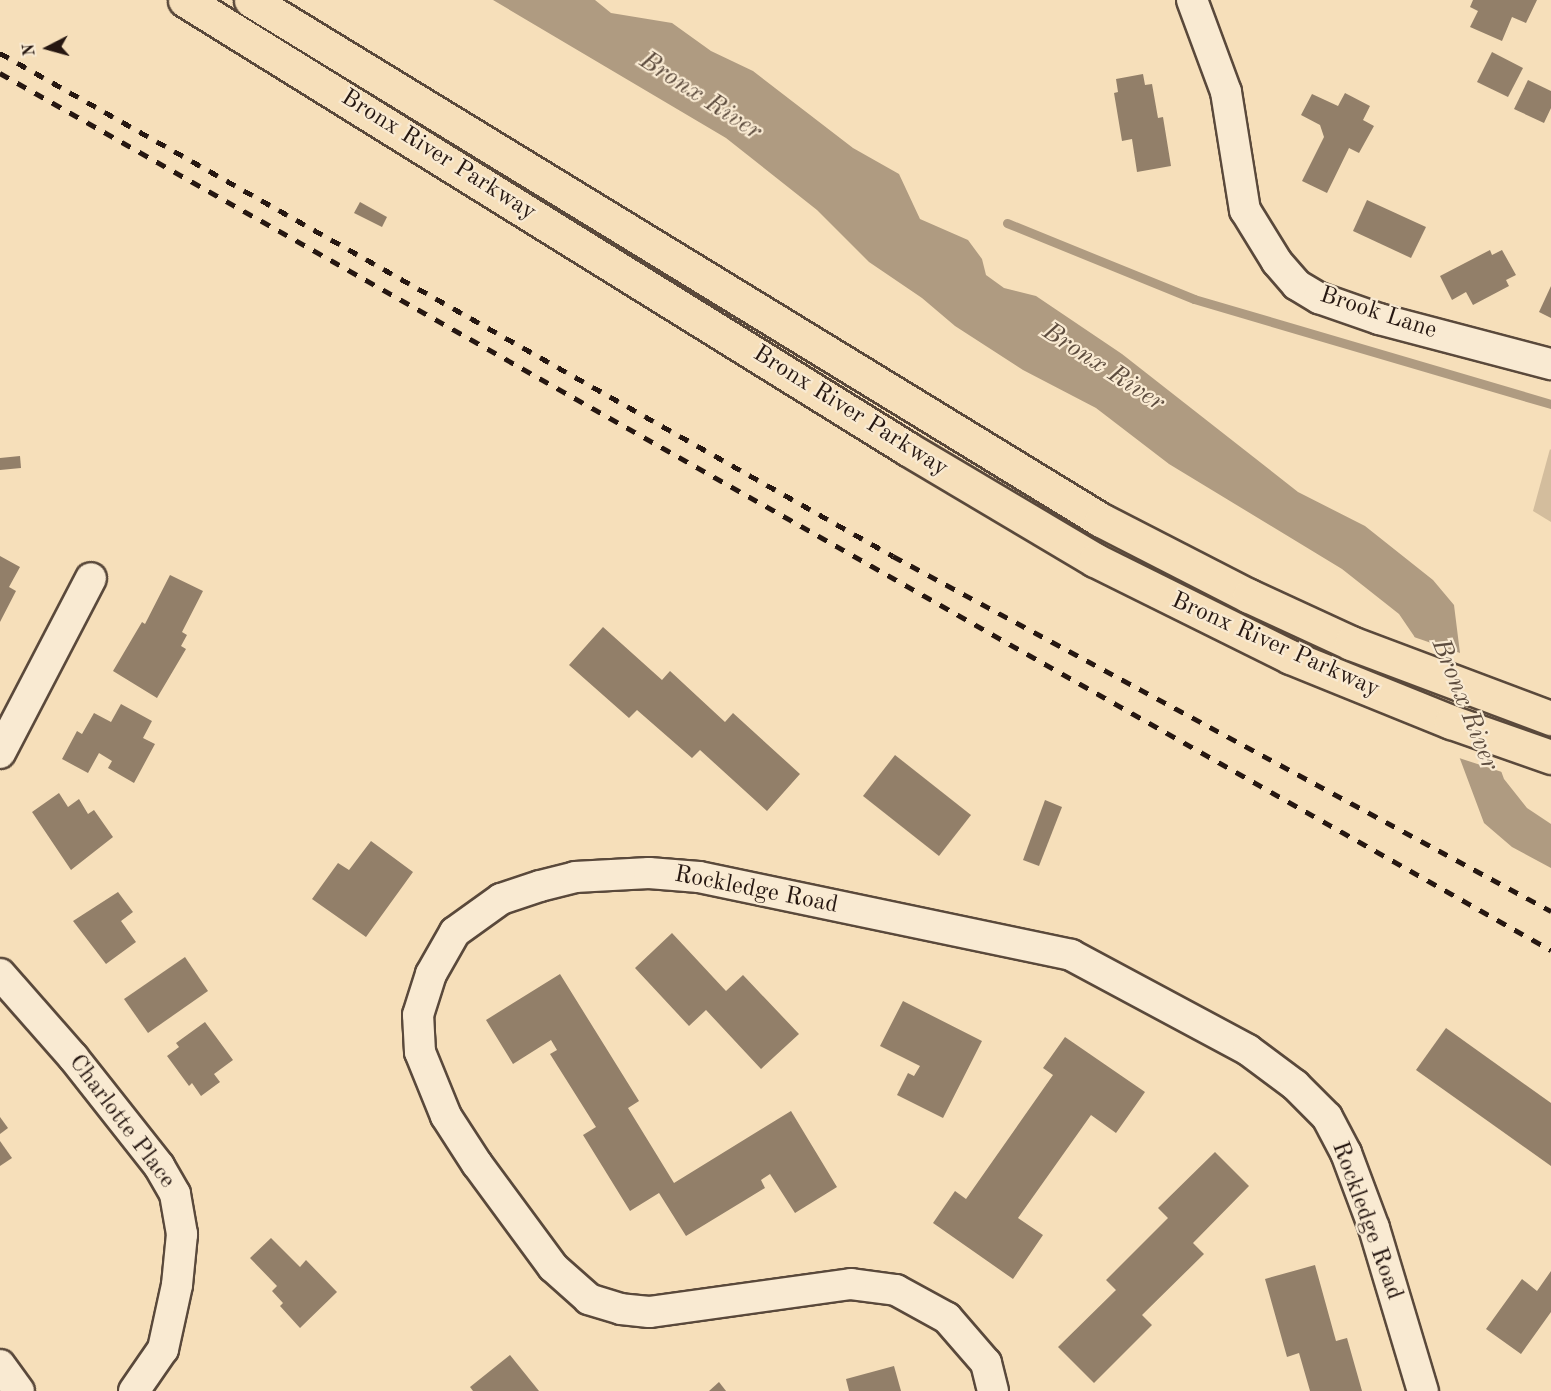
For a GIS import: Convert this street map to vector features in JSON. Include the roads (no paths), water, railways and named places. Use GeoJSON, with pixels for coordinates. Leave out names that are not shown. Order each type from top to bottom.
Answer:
{"type":"FeatureCollection","features":[{"type":"Feature","properties":{"kind":"highway","name":"Bronx River Parkway"},"geometry":{"type":"LineString","coordinates":[[184,0],[1048,534],[1242,635],[1440,718],[1551,757]]}},
{"type":"Feature","properties":{"kind":"highway","name":"Bronx River Parkway"},"geometry":{"type":"LineString","coordinates":[[251,0],[1051,492],[1250,596],[1423,671],[1551,718]]}},
{"type":"Feature","properties":{"kind":"street","name":"Brook Lane"},"geometry":{"type":"LineString","coordinates":[[1192,0],[1226,92],[1245,210],[1277,262],[1297,285],[1319,298],[1379,319],[1551,364]]}},
{"type":"Feature","properties":{"kind":"street"},"geometry":{"type":"LineString","coordinates":[[0,753],[90,578]]}},
{"type":"Feature","properties":{"kind":"street","name":"Rockledge Road"},"geometry":{"type":"LineString","coordinates":[[993,1391],[986,1364],[947,1318],[896,1290],[851,1284],[650,1312],[621,1309],[589,1299],[553,1267],[477,1164],[446,1116],[420,1052],[418,1015],[431,974],[455,932],[501,899],[540,886],[575,877],[649,873],[699,877],[1071,956],[1248,1050],[1295,1085],[1327,1117],[1346,1153],[1371,1219],[1423,1391]]}},
{"type":"Feature","properties":{"kind":"street","name":"Charlotte Place"},"geometry":{"type":"LineString","coordinates":[[0,974],[81,1066],[159,1166],[175,1194],[182,1234],[177,1285],[163,1349],[134,1391]]}},
{"type":"Feature","properties":{"kind":"street"},"geometry":{"type":"LineString","coordinates":[[0,1365],[19,1391]]}},
{"type":"Feature","properties":{"kind":"water","name":"Bronx River"},"geometry":{"type":"Polygon","coordinates":[[[493,0],[595,0],[611,13],[672,23],[711,51],[753,71],[853,148],[899,174],[920,219],[968,240],[982,259],[986,275],[1004,288],[1036,296],[1122,354],[1298,492],[1365,526],[1433,580],[1454,605],[1461,661],[1504,779],[1527,808],[1551,824],[1551,868],[1512,847],[1484,823],[1414,636],[1399,614],[1342,569],[1169,464],[1096,408],[1023,370],[955,326],[922,298],[869,262],[817,210],[726,138],[493,0]]]}},
{"type":"Feature","properties":{"kind":"waterway"},"geometry":{"type":"LineString","coordinates":[[1007,223],[1194,299],[1551,404]]}},
{"type":"Feature","properties":{"kind":"railway"},"geometry":{"type":"LineString","coordinates":[[0,53],[893,556],[1551,911]]}},
{"type":"Feature","properties":{"kind":"railway"},"geometry":{"type":"LineString","coordinates":[[0,73],[1551,950]]}}]}
